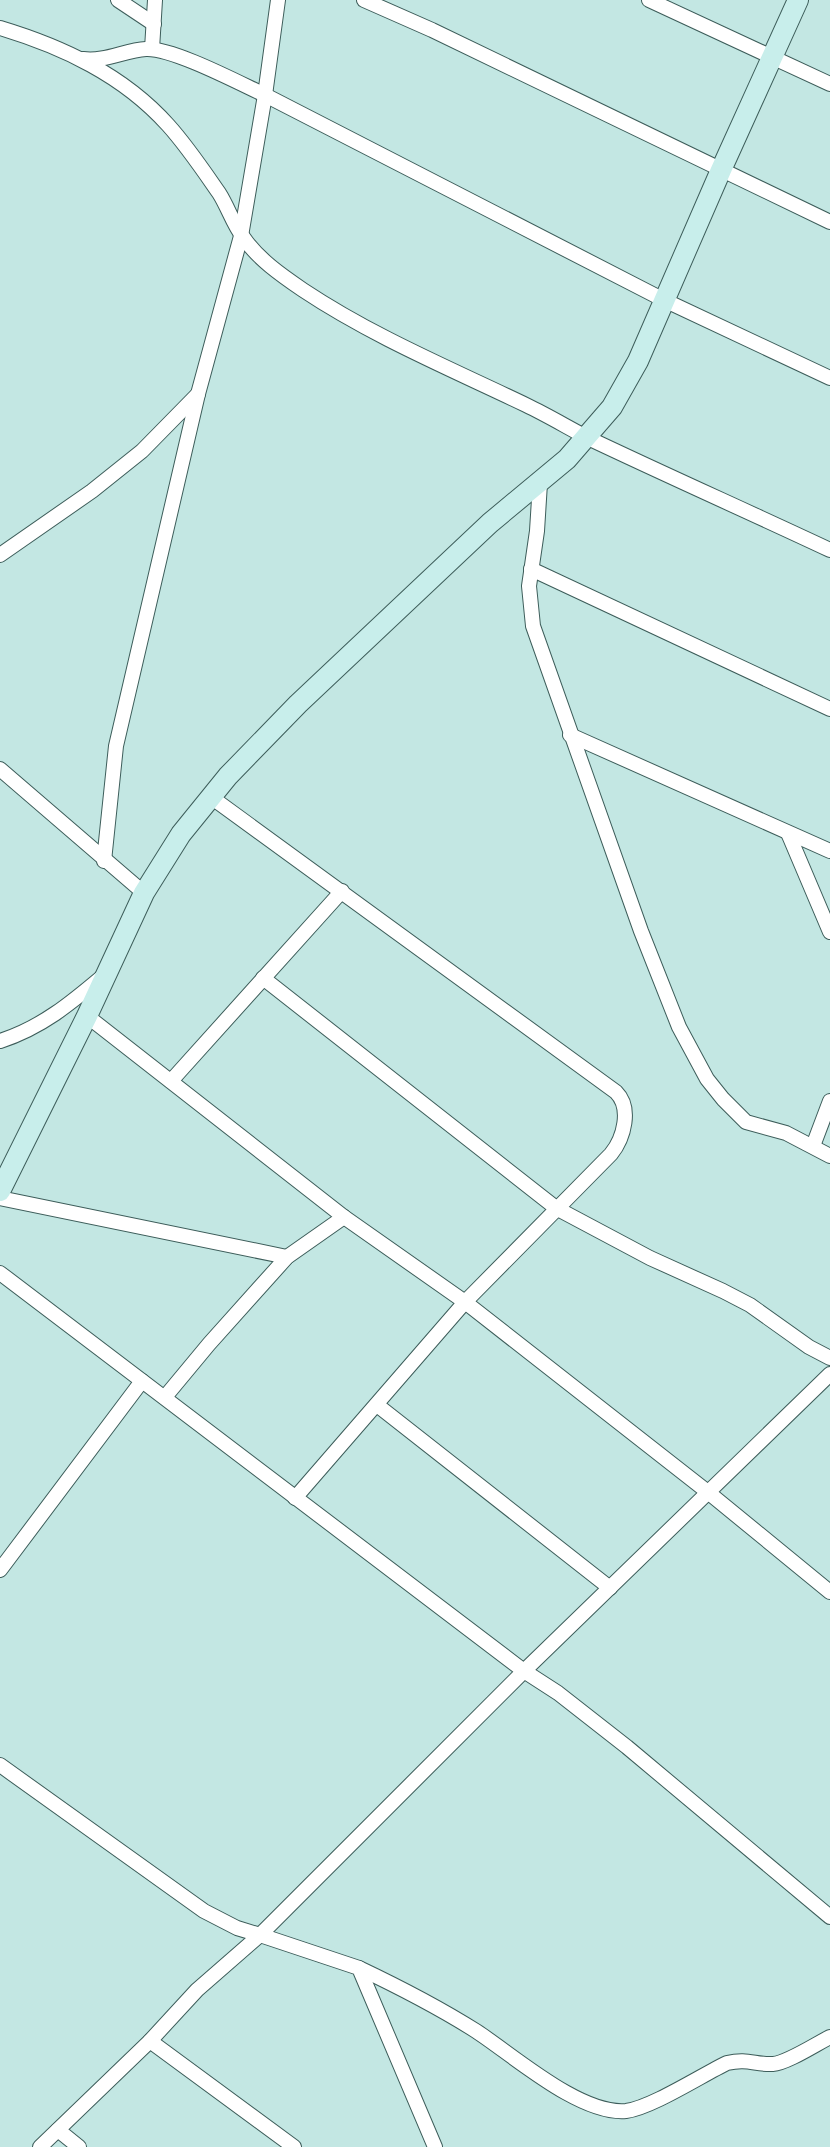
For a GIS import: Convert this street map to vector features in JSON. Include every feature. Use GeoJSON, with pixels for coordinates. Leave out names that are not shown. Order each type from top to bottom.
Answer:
{"type":"FeatureCollection","features":[{"type":"Feature","properties":{"kind":"main road"},"geometry":{"type":"LineString","coordinates":[[0,1191],[87,1016],[144,893],[168,853],[211,797],[228,776],[298,704],[473,539],[567,459],[612,407],[633,373],[721,170],[798,0]]}},
{"type":"Feature","properties":{"kind":"street"},"geometry":{"type":"LineString","coordinates":[[118,0],[154,24]]}},
{"type":"Feature","properties":{"kind":"street"},"geometry":{"type":"LineString","coordinates":[[152,49],[155,0]]}},
{"type":"Feature","properties":{"kind":"street"},"geometry":{"type":"LineString","coordinates":[[104,861],[116,746],[198,394],[241,236],[265,95],[278,0]]}},
{"type":"Feature","properties":{"kind":"street"},"geometry":{"type":"LineString","coordinates":[[364,0],[432,30],[830,222]]}},
{"type":"Feature","properties":{"kind":"street"},"geometry":{"type":"LineString","coordinates":[[649,0],[830,84]]}},
{"type":"Feature","properties":{"kind":"street"},"geometry":{"type":"LineString","coordinates":[[0,28],[25,36],[83,59],[112,77],[138,97],[166,123],[183,142],[221,196],[241,236],[274,268],[326,304],[420,355],[526,405],[587,437],[830,550]]}},
{"type":"Feature","properties":{"kind":"street"},"geometry":{"type":"LineString","coordinates":[[83,59],[96,60],[137,50],[152,49],[214,71],[265,95],[664,300],[830,378]]}},
{"type":"Feature","properties":{"kind":"street"},"geometry":{"type":"LineString","coordinates":[[0,555],[92,491],[142,451],[198,394]]}},
{"type":"Feature","properties":{"kind":"street"},"geometry":{"type":"LineString","coordinates":[[540,483],[537,532],[531,569],[529,598],[533,626],[570,735],[641,931],[679,1027],[707,1078],[723,1099],[746,1122],[778,1130],[813,1146],[830,1156]]}},
{"type":"Feature","properties":{"kind":"street"},"geometry":{"type":"LineString","coordinates":[[531,569],[830,708]]}},
{"type":"Feature","properties":{"kind":"street"},"geometry":{"type":"LineString","coordinates":[[570,735],[830,851]]}},
{"type":"Feature","properties":{"kind":"street"},"geometry":{"type":"LineString","coordinates":[[0,769],[104,861],[144,893]]}},
{"type":"Feature","properties":{"kind":"street"},"geometry":{"type":"LineString","coordinates":[[211,797],[342,891],[621,1097],[625,1111],[621,1136],[615,1149],[465,1302],[295,1498]]}},
{"type":"Feature","properties":{"kind":"street"},"geometry":{"type":"LineString","coordinates":[[788,833],[830,932]]}},
{"type":"Feature","properties":{"kind":"street"},"geometry":{"type":"LineString","coordinates":[[171,1081],[342,891]]}},
{"type":"Feature","properties":{"kind":"street"},"geometry":{"type":"LineString","coordinates":[[0,1041],[17,1035],[55,1015],[107,972]]}},
{"type":"Feature","properties":{"kind":"street"},"geometry":{"type":"LineString","coordinates":[[263,978],[556,1208],[650,1258],[730,1294],[809,1347],[830,1358]]}},
{"type":"Feature","properties":{"kind":"street"},"geometry":{"type":"LineString","coordinates":[[87,1016],[344,1217],[465,1302],[709,1493],[830,1592]]}},
{"type":"Feature","properties":{"kind":"street"},"geometry":{"type":"LineString","coordinates":[[813,1146],[830,1101]]}},
{"type":"Feature","properties":{"kind":"street"},"geometry":{"type":"LineString","coordinates":[[0,1198],[287,1258]]}},
{"type":"Feature","properties":{"kind":"street"},"geometry":{"type":"LineString","coordinates":[[165,1397],[209,1344],[287,1258],[344,1217]]}},
{"type":"Feature","properties":{"kind":"street"},"geometry":{"type":"LineString","coordinates":[[0,1273],[524,1671],[558,1693],[627,1747],[830,1917]]}},
{"type":"Feature","properties":{"kind":"street"},"geometry":{"type":"LineString","coordinates":[[40,2147],[150,2041],[197,1990],[260,1935],[524,1671],[830,1374]]}},
{"type":"Feature","properties":{"kind":"street"},"geometry":{"type":"LineString","coordinates":[[0,1570],[142,1381]]}},
{"type":"Feature","properties":{"kind":"street"},"geometry":{"type":"LineString","coordinates":[[377,1405],[610,1588]]}},
{"type":"Feature","properties":{"kind":"street"},"geometry":{"type":"LineString","coordinates":[[0,1765],[204,1911],[237,1928],[359,1968],[409,1991],[476,2032],[582,2102],[626,2111],[651,2102],[727,2063],[740,2060],[775,2064],[830,2037]]}},
{"type":"Feature","properties":{"kind":"street"},"geometry":{"type":"LineString","coordinates":[[359,1968],[435,2147]]}},
{"type":"Feature","properties":{"kind":"street"},"geometry":{"type":"LineString","coordinates":[[150,2041],[294,2147]]}},
{"type":"Feature","properties":{"kind":"street"},"geometry":{"type":"LineString","coordinates":[[58,2130],[78,2147]]}}]}
